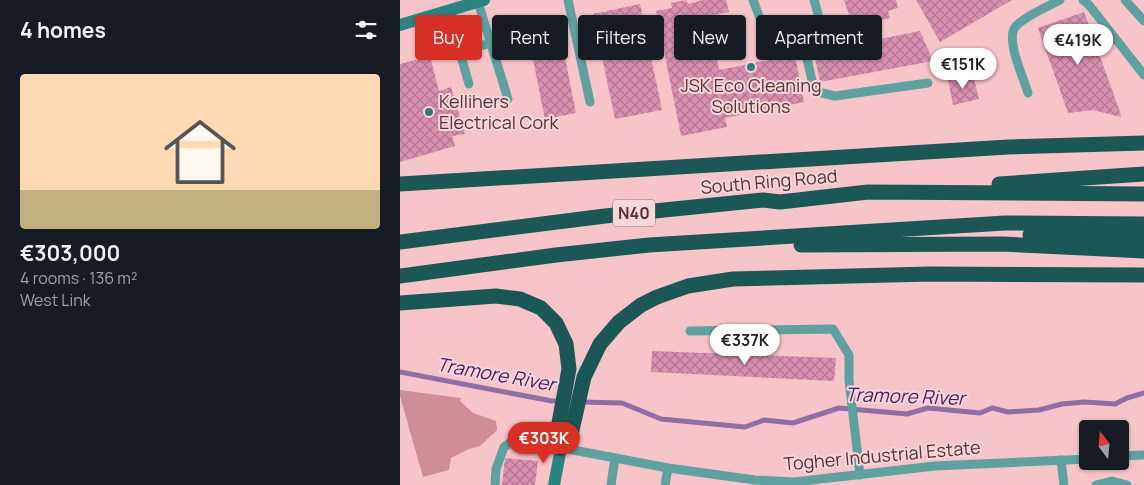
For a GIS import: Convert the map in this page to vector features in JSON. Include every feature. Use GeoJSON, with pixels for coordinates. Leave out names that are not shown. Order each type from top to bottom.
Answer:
{"type":"FeatureCollection","features":[{"type":"Feature","properties":{"kind":"highway"},"geometry":{"type":"LineString","coordinates":[[400,184],[998,147],[1144,143]]}},
{"type":"Feature","properties":{"kind":"highway"},"geometry":{"type":"LineString","coordinates":[[868,192],[1144,174]]}},
{"type":"Feature","properties":{"kind":"highway","name":"South Ring Road"},"geometry":{"type":"LineString","coordinates":[[400,242],[605,216],[763,200],[780,202],[868,192],[1144,194]]}},
{"type":"Feature","properties":{"kind":"highway","name":"N40"},"geometry":{"type":"LineString","coordinates":[[400,276],[546,256],[649,245],[1006,224],[1144,224]]}},
{"type":"Feature","properties":{"kind":"highway"},"geometry":{"type":"LineString","coordinates":[[854,232],[1144,238]]}},
{"type":"Feature","properties":{"kind":"highway"},"geometry":{"type":"LineString","coordinates":[[649,245],[1003,244],[1144,252]]}},
{"type":"Feature","properties":{"kind":"highway"},"geometry":{"type":"LineString","coordinates":[[561,448],[572,430],[584,377],[591,360],[604,338],[630,312],[641,305],[657,296],[688,286],[733,279],[930,274],[1144,275]]}},
{"type":"Feature","properties":{"kind":"highway"},"geometry":{"type":"LineString","coordinates":[[400,303],[496,296],[520,299],[541,308],[556,323],[566,344],[569,369],[558,428],[561,448]]}},
{"type":"Feature","properties":{"kind":"street"},"geometry":{"type":"LineString","coordinates":[[401,24],[481,1]]}},
{"type":"Feature","properties":{"kind":"street"},"geometry":{"type":"LineString","coordinates":[[554,485],[561,448]]}},
{"type":"Feature","properties":{"kind":"lane"},"geometry":{"type":"LineString","coordinates":[[568,0],[590,102]]}},
{"type":"Feature","properties":{"kind":"lane"},"geometry":{"type":"LineString","coordinates":[[753,0],[759,15]]}},
{"type":"Feature","properties":{"kind":"lane"},"geometry":{"type":"LineString","coordinates":[[814,0],[818,14],[817,22],[807,40],[805,50],[813,85],[818,92],[835,96],[928,83]]}},
{"type":"Feature","properties":{"kind":"lane"},"geometry":{"type":"LineString","coordinates":[[1028,93],[1012,44],[1014,29],[1020,23],[1060,0]]}},
{"type":"Feature","properties":{"kind":"lane"},"geometry":{"type":"LineString","coordinates":[[1083,0],[1143,72]]}},
{"type":"Feature","properties":{"kind":"lane"},"geometry":{"type":"LineString","coordinates":[[1125,0],[1144,21]]}},
{"type":"Feature","properties":{"kind":"lane"},"geometry":{"type":"LineString","coordinates":[[469,84],[462,54],[468,50],[492,43],[481,1]]}},
{"type":"Feature","properties":{"kind":"lane"},"geometry":{"type":"LineString","coordinates":[[497,60],[508,100]]}},
{"type":"Feature","properties":{"kind":"lane"},"geometry":{"type":"LineString","coordinates":[[690,331],[833,330],[849,355],[857,479]]}},
{"type":"Feature","properties":{"kind":"lane","name":"Togher Industrial Estate"},"geometry":{"type":"LineString","coordinates":[[495,485],[496,469],[504,447],[515,439],[668,468],[716,474],[755,482],[857,479],[935,466],[1079,459]]}},
{"type":"Feature","properties":{"kind":"lane"},"geometry":{"type":"LineString","coordinates":[[1129,455],[1144,454]]}},
{"type":"Feature","properties":{"kind":"lane"},"geometry":{"type":"LineString","coordinates":[[611,485],[615,458]]}},
{"type":"Feature","properties":{"kind":"lane"},"geometry":{"type":"LineString","coordinates":[[1061,460],[1064,485]]}},
{"type":"Feature","properties":{"kind":"lane"},"geometry":{"type":"LineString","coordinates":[[665,485],[668,468]]}},
{"type":"Feature","properties":{"kind":"lane"},"geometry":{"type":"LineString","coordinates":[[714,485],[716,474]]}},
{"type":"Feature","properties":{"kind":"lane"},"geometry":{"type":"LineString","coordinates":[[1096,485],[1112,481],[1127,485]]}},
{"type":"Feature","properties":{"kind":"shaded area"},"geometry":{"type":"Polygon","coordinates":[[[400,390],[461,398],[460,401],[473,413],[496,421],[497,430],[480,446],[451,458],[449,470],[423,477],[400,396],[400,390]]]}},
{"type":"Feature","properties":{"kind":"building"},"geometry":{"type":"Polygon","coordinates":[[[686,0],[688,4],[703,0],[726,0],[729,12],[713,15],[674,15],[674,60],[717,60],[719,70],[770,60],[796,60],[804,102],[725,118],[727,127],[681,136],[664,51],[664,15],[657,15],[656,11],[672,8],[671,3],[686,0]]]}},
{"type":"Feature","properties":{"kind":"building"},"geometry":{"type":"Polygon","coordinates":[[[844,0],[896,0],[898,8],[888,11],[890,18],[882,20],[882,15],[849,15],[844,0]]]}},
{"type":"Feature","properties":{"kind":"building"},"geometry":{"type":"Polygon","coordinates":[[[916,0],[1012,0],[940,42],[916,0]]]}},
{"type":"Feature","properties":{"kind":"building"},"geometry":{"type":"Polygon","coordinates":[[[640,4],[642,15],[593,15],[640,4]]]}},
{"type":"Feature","properties":{"kind":"building"},"geometry":{"type":"Polygon","coordinates":[[[1084,12],[1121,117],[1093,110],[1068,113],[1038,28],[1084,12]]]}},
{"type":"Feature","properties":{"kind":"building"},"geometry":{"type":"Polygon","coordinates":[[[920,31],[933,61],[820,82],[816,60],[882,60],[882,39],[920,31]]]}},
{"type":"Feature","properties":{"kind":"building","name":"Kellihers Electrical Cork"},"geometry":{"type":"Polygon","coordinates":[[[415,60],[431,60],[439,91],[451,87],[465,134],[452,136],[455,146],[400,162],[400,64],[415,60]]]}},
{"type":"Feature","properties":{"kind":"building"},"geometry":{"type":"Polygon","coordinates":[[[533,60],[565,60],[576,113],[545,119],[533,60]]]}},
{"type":"Feature","properties":{"kind":"building"},"geometry":{"type":"Polygon","coordinates":[[[603,60],[652,60],[662,110],[615,119],[603,60]]]}},
{"type":"Feature","properties":{"kind":"building"},"geometry":{"type":"Polygon","coordinates":[[[973,74],[979,99],[953,105],[948,80],[973,74]]]}},
{"type":"Feature","properties":{"kind":"building"},"geometry":{"type":"Polygon","coordinates":[[[652,351],[836,358],[834,381],[651,372],[652,351]]]}},
{"type":"Feature","properties":{"kind":"building"},"geometry":{"type":"Polygon","coordinates":[[[505,458],[538,461],[535,485],[502,485],[505,458]]]}},
{"type":"Feature","properties":{"kind":"waterway","name":"Tramore River"},"geometry":{"type":"LineString","coordinates":[[400,372],[552,401],[562,401]]}},
{"type":"Feature","properties":{"kind":"waterway","name":"Tramore River"},"geometry":{"type":"LineString","coordinates":[[580,402],[622,403],[661,419],[745,427],[764,420],[793,423],[839,408],[907,414],[928,408],[980,413],[992,408],[1008,412],[1039,410],[1062,404],[1084,402],[1115,404],[1144,393]]}},
{"type":"Feature","properties":{"kind":"place","name":"JSK Eco Cleaning Solutions"},"geometry":{"type":"Point","coordinates":[751,67]}},
{"type":"Feature","properties":{"kind":"place","name":"Kellihers Electrical Cork"},"geometry":{"type":"Point","coordinates":[429,112]}}]}
